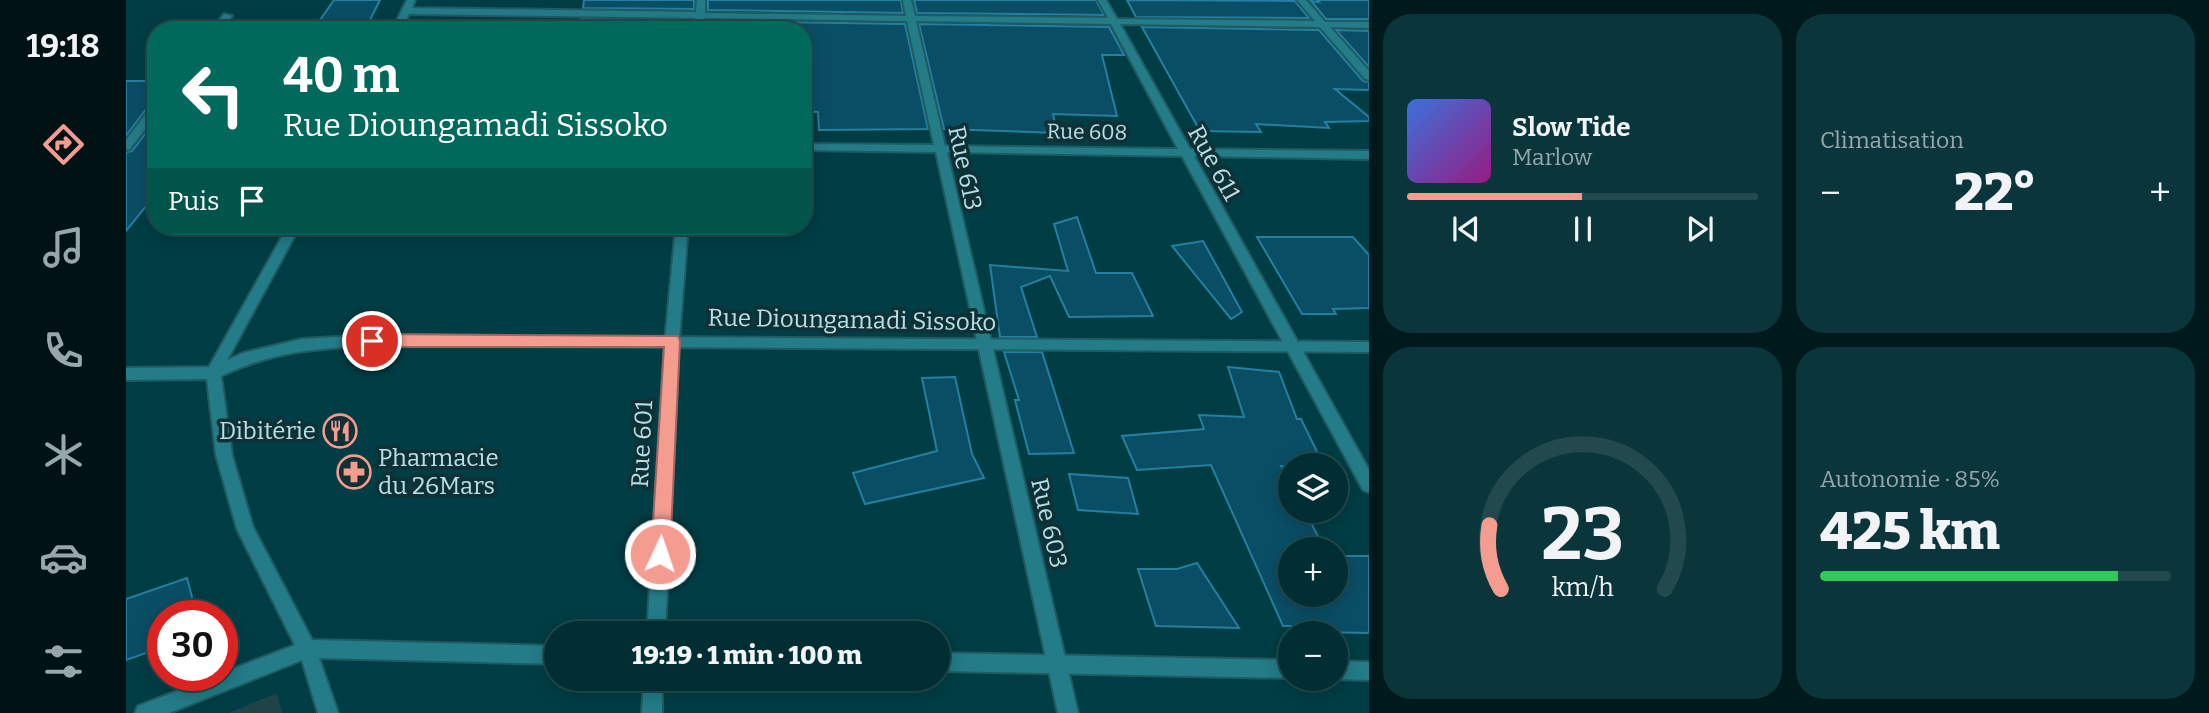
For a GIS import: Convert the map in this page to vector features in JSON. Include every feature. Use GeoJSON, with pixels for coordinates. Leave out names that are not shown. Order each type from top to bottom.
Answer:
{"type":"FeatureCollection","features":[{"type":"Feature","properties":{"kind":"street"},"geometry":{"type":"LineString","coordinates":[[401,21],[411,0]]}},
{"type":"Feature","properties":{"kind":"street"},"geometry":{"type":"LineString","coordinates":[[700,21],[701,0]]}},
{"type":"Feature","properties":{"kind":"street","name":"Rue 613"},"geometry":{"type":"LineString","coordinates":[[906,0],[983,344]]}},
{"type":"Feature","properties":{"kind":"street","name":"Rue 611"},"geometry":{"type":"LineString","coordinates":[[1102,0],[1290,346],[1369,485]]}},
{"type":"Feature","properties":{"kind":"street"},"geometry":{"type":"LineString","coordinates":[[1301,0],[1369,77]]}},
{"type":"Feature","properties":{"kind":"street"},"geometry":{"type":"LineString","coordinates":[[406,10],[1369,25]]}},
{"type":"Feature","properties":{"kind":"street"},"geometry":{"type":"LineString","coordinates":[[223,21],[227,16]]}},
{"type":"Feature","properties":{"kind":"street"},"geometry":{"type":"LineString","coordinates":[[126,147],[147,120]]}},
{"type":"Feature","properties":{"kind":"street","name":"Rue 608"},"geometry":{"type":"LineString","coordinates":[[812,147],[1369,155]]}},
{"type":"Feature","properties":{"kind":"street"},"geometry":{"type":"LineString","coordinates":[[289,235],[213,373],[224,455],[245,529],[307,649],[328,713]]}},
{"type":"Feature","properties":{"kind":"street","name":"Rue 601"},"geometry":{"type":"LineString","coordinates":[[657,621],[672,341],[681,235]]}},
{"type":"Feature","properties":{"kind":"street","name":"Rue Dioungamadi Sissoko"},"geometry":{"type":"LineString","coordinates":[[213,373],[243,359],[302,344],[372,341],[1369,347]]}},
{"type":"Feature","properties":{"kind":"street","name":"Rue 603"},"geometry":{"type":"LineString","coordinates":[[983,344],[1068,713]]}},
{"type":"Feature","properties":{"kind":"street"},"geometry":{"type":"LineString","coordinates":[[126,374],[213,373]]}},
{"type":"Feature","properties":{"kind":"street"},"geometry":{"type":"LineString","coordinates":[[145,713],[307,649],[544,655]]}},
{"type":"Feature","properties":{"kind":"street"},"geometry":{"type":"LineString","coordinates":[[950,663],[1278,669]]}},
{"type":"Feature","properties":{"kind":"street"},"geometry":{"type":"LineString","coordinates":[[1348,670],[1369,671]]}},
{"type":"Feature","properties":{"kind":"street"},"geometry":{"type":"LineString","coordinates":[[652,713],[653,691]]}},
{"type":"Feature","properties":{"kind":"shaded area"},"geometry":{"type":"Polygon","coordinates":[[[277,693],[282,713],[229,713],[277,693]]]}},
{"type":"Feature","properties":{"kind":"building"},"geometry":{"type":"Polygon","coordinates":[[[334,0],[380,0],[370,21],[319,21],[334,0]]]}},
{"type":"Feature","properties":{"kind":"building"},"geometry":{"type":"Polygon","coordinates":[[[584,0],[694,0],[694,9],[583,8],[584,0]]]}},
{"type":"Feature","properties":{"kind":"building"},"geometry":{"type":"Polygon","coordinates":[[[708,0],[901,0],[903,13],[708,10],[708,0]]]}},
{"type":"Feature","properties":{"kind":"building"},"geometry":{"type":"Polygon","coordinates":[[[914,0],[1096,0],[1104,15],[917,13],[914,0]]]}},
{"type":"Feature","properties":{"kind":"building"},"geometry":{"type":"Polygon","coordinates":[[[1127,0],[1295,1],[1309,18],[1136,17],[1127,0]]]}},
{"type":"Feature","properties":{"kind":"building"},"geometry":{"type":"Polygon","coordinates":[[[1317,0],[1369,0],[1369,19],[1326,19],[1311,1],[1319,2],[1317,0]]]}},
{"type":"Feature","properties":{"kind":"building"},"geometry":{"type":"Polygon","coordinates":[[[581,19],[692,21],[580,21],[581,19]]]}},
{"type":"Feature","properties":{"kind":"building"},"geometry":{"type":"Polygon","coordinates":[[[812,23],[905,24],[928,129],[819,130],[818,112],[812,112],[812,23]]]}},
{"type":"Feature","properties":{"kind":"building"},"geometry":{"type":"Polygon","coordinates":[[[919,24],[1109,27],[1124,55],[1102,55],[1117,116],[1053,114],[1057,133],[944,129],[919,24]]]}},
{"type":"Feature","properties":{"kind":"building"},"geometry":{"type":"Polygon","coordinates":[[[1142,27],[1319,30],[1363,81],[1369,82],[1369,90],[1335,89],[1369,117],[1369,121],[1325,122],[1329,128],[1256,124],[1261,132],[1200,131],[1142,27]]]}},
{"type":"Feature","properties":{"kind":"building"},"geometry":{"type":"Polygon","coordinates":[[[1336,30],[1369,31],[1369,67],[1336,30]]]}},
{"type":"Feature","properties":{"kind":"building"},"geometry":{"type":"Polygon","coordinates":[[[126,81],[147,81],[147,108],[126,136],[126,81]]]}},
{"type":"Feature","properties":{"kind":"building"},"geometry":{"type":"Polygon","coordinates":[[[147,132],[147,205],[126,231],[126,152],[132,151],[147,132]]]}},
{"type":"Feature","properties":{"kind":"building"},"geometry":{"type":"Polygon","coordinates":[[[1077,217],[1096,273],[1132,273],[1153,316],[1069,317],[1050,276],[1021,287],[1037,337],[1000,337],[990,265],[1068,271],[1054,224],[1077,217]]]}},
{"type":"Feature","properties":{"kind":"building"},"geometry":{"type":"Polygon","coordinates":[[[1257,237],[1353,237],[1369,255],[1369,308],[1333,309],[1336,314],[1302,314],[1257,237]]]}},
{"type":"Feature","properties":{"kind":"building"},"geometry":{"type":"Polygon","coordinates":[[[1203,241],[1242,312],[1231,319],[1172,246],[1203,241]]]}},
{"type":"Feature","properties":{"kind":"building"},"geometry":{"type":"Polygon","coordinates":[[[1004,352],[1042,352],[1074,453],[1029,454],[1015,400],[1019,400],[1004,352]]]}},
{"type":"Feature","properties":{"kind":"building"},"geometry":{"type":"Polygon","coordinates":[[[1228,367],[1279,372],[1297,419],[1301,419],[1318,453],[1278,453],[1278,523],[1311,523],[1318,537],[1278,537],[1278,607],[1348,607],[1348,556],[1369,556],[1369,633],[1348,633],[1348,621],[1281,621],[1211,465],[1137,470],[1122,436],[1204,429],[1199,415],[1244,417],[1228,367]]]}},
{"type":"Feature","properties":{"kind":"building"},"geometry":{"type":"Polygon","coordinates":[[[955,377],[972,454],[984,478],[865,504],[853,473],[937,451],[922,378],[955,377]]]}},
{"type":"Feature","properties":{"kind":"building"},"geometry":{"type":"Polygon","coordinates":[[[1069,474],[1128,478],[1138,514],[1078,510],[1069,474]]]}},
{"type":"Feature","properties":{"kind":"building"},"geometry":{"type":"Polygon","coordinates":[[[1197,563],[1239,628],[1156,626],[1138,569],[1177,569],[1197,563]]]}},
{"type":"Feature","properties":{"kind":"building"},"geometry":{"type":"Polygon","coordinates":[[[187,578],[193,600],[147,600],[147,653],[126,660],[126,599],[187,578]]]}},
{"type":"Feature","properties":{"kind":"place","name":"Dibitérie"},"geometry":{"type":"Point","coordinates":[340,431]}},
{"type":"Feature","properties":{"kind":"place","name":"Pharmacie du 26Mars"},"geometry":{"type":"Point","coordinates":[354,472]}},
{"type":"Feature","properties":{"kind":"route"},"geometry":{"type":"LineString","coordinates":[[372,341],[672,341],[660,554]]}}]}
